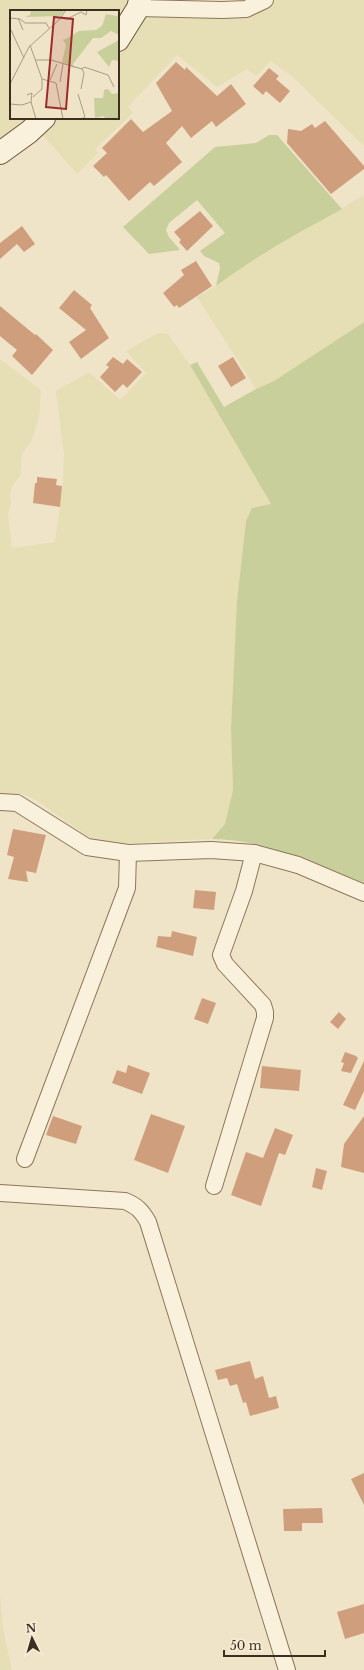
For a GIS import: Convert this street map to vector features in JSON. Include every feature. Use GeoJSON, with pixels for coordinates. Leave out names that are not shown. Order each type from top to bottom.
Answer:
{"type":"FeatureCollection","features":[{"type":"Feature","properties":{"kind":"street"},"geometry":{"type":"LineString","coordinates":[[119,38],[139,4],[222,10],[246,9],[265,0]]}},
{"type":"Feature","properties":{"kind":"street"},"geometry":{"type":"LineString","coordinates":[[0,153],[29,132],[43,119]]}},
{"type":"Feature","properties":{"kind":"street"},"geometry":{"type":"LineString","coordinates":[[0,802],[17,802],[87,847],[128,853],[211,850],[254,853],[298,865],[364,892]]}},
{"type":"Feature","properties":{"kind":"street"},"geometry":{"type":"LineString","coordinates":[[25,1159],[127,888],[128,853]]}},
{"type":"Feature","properties":{"kind":"street"},"geometry":{"type":"LineString","coordinates":[[214,1186],[265,1018],[263,1005],[225,964],[221,955],[244,892],[254,853]]}},
{"type":"Feature","properties":{"kind":"street"},"geometry":{"type":"LineString","coordinates":[[0,1192],[125,1201],[135,1205],[143,1213],[148,1222],[155,1244],[287,1670]]}},
{"type":"Feature","properties":{"kind":"shaded area"},"geometry":{"type":"Polygon","coordinates":[[[0,0],[129,0],[128,7],[119,22],[119,10],[10,10],[10,119],[27,119],[11,134],[0,140],[0,0]]]}},
{"type":"Feature","properties":{"kind":"shaded area"},"geometry":{"type":"Polygon","coordinates":[[[277,0],[364,0],[364,146],[293,77],[271,61],[256,76],[247,69],[217,87],[177,55],[128,107],[133,113],[95,149],[98,153],[77,174],[43,135],[57,119],[119,119],[119,55],[147,14],[252,14],[277,0]]]}},
{"type":"Feature","properties":{"kind":"shaded area"},"geometry":{"type":"Polygon","coordinates":[[[364,195],[364,322],[274,381],[256,389],[197,297],[216,286],[243,266],[364,195]]]}},
{"type":"Feature","properties":{"kind":"shaded area"},"geometry":{"type":"Polygon","coordinates":[[[158,333],[168,334],[190,365],[271,504],[252,508],[246,521],[237,601],[231,728],[233,790],[225,824],[212,839],[115,844],[93,840],[36,800],[23,794],[0,795],[0,359],[41,390],[39,418],[31,442],[22,453],[20,476],[11,488],[11,503],[8,514],[12,548],[55,542],[63,483],[64,454],[56,391],[89,372],[120,400],[146,373],[126,351],[158,333]]]}},
{"type":"Feature","properties":{"kind":"shaded area"},"geometry":{"type":"Polygon","coordinates":[[[0,1594],[3,1629],[12,1670],[0,1670],[0,1594]]]}},
{"type":"Feature","properties":{"kind":"green space"},"geometry":{"type":"Polygon","coordinates":[[[269,135],[277,135],[342,209],[293,236],[216,286],[220,268],[219,263],[204,256],[200,251],[225,233],[197,200],[169,223],[166,230],[169,237],[180,250],[149,254],[123,227],[215,147],[256,143],[269,135]]]}},
{"type":"Feature","properties":{"kind":"green space"},"geometry":{"type":"Polygon","coordinates":[[[364,322],[364,887],[290,855],[271,849],[232,840],[212,839],[225,824],[233,790],[231,728],[237,601],[246,521],[252,508],[271,504],[190,365],[197,362],[224,407],[256,389],[274,381],[364,322]]]}},
{"type":"Feature","properties":{"kind":"building"},"geometry":{"type":"Polygon","coordinates":[[[176,62],[185,70],[186,67],[217,96],[231,84],[246,104],[216,127],[212,121],[191,138],[182,126],[166,143],[182,162],[154,186],[150,182],[129,201],[106,175],[104,177],[93,166],[107,153],[102,148],[131,119],[143,132],[172,111],[156,83],[176,62]]]}},
{"type":"Feature","properties":{"kind":"building"},"geometry":{"type":"Polygon","coordinates":[[[269,68],[279,76],[276,79],[290,91],[280,103],[266,91],[263,95],[253,86],[269,68]]]}},
{"type":"Feature","properties":{"kind":"building"},"geometry":{"type":"Polygon","coordinates":[[[325,121],[364,166],[364,169],[331,194],[287,143],[288,129],[301,131],[312,124],[315,128],[325,121]]]}},
{"type":"Feature","properties":{"kind":"building"},"geometry":{"type":"Polygon","coordinates":[[[200,211],[213,226],[187,251],[179,242],[181,240],[174,232],[200,211]]]}},
{"type":"Feature","properties":{"kind":"building"},"geometry":{"type":"Polygon","coordinates":[[[22,226],[35,244],[24,252],[17,244],[0,259],[0,243],[22,226]]]}},
{"type":"Feature","properties":{"kind":"building"},"geometry":{"type":"Polygon","coordinates":[[[196,261],[212,286],[179,308],[177,305],[174,307],[163,293],[184,275],[181,270],[196,261]]]}},
{"type":"Feature","properties":{"kind":"building"},"geometry":{"type":"Polygon","coordinates":[[[74,290],[92,305],[90,308],[109,338],[81,359],[69,342],[86,330],[59,308],[74,290]]]}},
{"type":"Feature","properties":{"kind":"building"},"geometry":{"type":"Polygon","coordinates":[[[0,306],[35,335],[36,334],[53,350],[32,375],[12,356],[17,350],[0,336],[0,306]]]}},
{"type":"Feature","properties":{"kind":"building"},"geometry":{"type":"Polygon","coordinates":[[[113,357],[123,364],[127,359],[142,372],[127,388],[123,384],[115,392],[100,377],[109,367],[106,365],[113,357]]]}},
{"type":"Feature","properties":{"kind":"building"},"geometry":{"type":"Polygon","coordinates":[[[233,357],[246,378],[231,387],[218,366],[233,357]]]}},
{"type":"Feature","properties":{"kind":"building"},"geometry":{"type":"Polygon","coordinates":[[[37,477],[57,479],[56,485],[62,486],[60,507],[33,503],[37,477]]]}},
{"type":"Feature","properties":{"kind":"building"},"geometry":{"type":"Polygon","coordinates":[[[13,829],[46,835],[36,873],[26,871],[28,882],[8,879],[14,857],[7,855],[13,829]]]}},
{"type":"Feature","properties":{"kind":"building"},"geometry":{"type":"Polygon","coordinates":[[[195,890],[216,892],[214,910],[193,908],[195,890]]]}},
{"type":"Feature","properties":{"kind":"building"},"geometry":{"type":"Polygon","coordinates":[[[172,931],[197,937],[193,956],[156,947],[158,936],[171,937],[172,931]]]}},
{"type":"Feature","properties":{"kind":"building"},"geometry":{"type":"Polygon","coordinates":[[[202,998],[216,1003],[208,1024],[194,1019],[202,998]]]}},
{"type":"Feature","properties":{"kind":"building"},"geometry":{"type":"Polygon","coordinates":[[[339,1012],[346,1019],[338,1029],[330,1022],[339,1012]]]}},
{"type":"Feature","properties":{"kind":"building"},"geometry":{"type":"Polygon","coordinates":[[[345,1052],[358,1058],[351,1073],[341,1071],[344,1063],[341,1062],[345,1052]]]}},
{"type":"Feature","properties":{"kind":"building"},"geometry":{"type":"Polygon","coordinates":[[[364,1061],[364,1091],[355,1110],[343,1105],[364,1061]]]}},
{"type":"Feature","properties":{"kind":"building"},"geometry":{"type":"Polygon","coordinates":[[[128,1065],[150,1073],[142,1094],[112,1083],[117,1070],[126,1073],[128,1065]]]}},
{"type":"Feature","properties":{"kind":"building"},"geometry":{"type":"Polygon","coordinates":[[[262,1066],[301,1070],[299,1091],[260,1088],[262,1066]]]}},
{"type":"Feature","properties":{"kind":"building"},"geometry":{"type":"Polygon","coordinates":[[[151,1114],[185,1126],[168,1173],[134,1160],[151,1114]]]}},
{"type":"Feature","properties":{"kind":"building"},"geometry":{"type":"Polygon","coordinates":[[[53,1116],[82,1126],[76,1144],[46,1135],[53,1116]]]}},
{"type":"Feature","properties":{"kind":"building"},"geometry":{"type":"Polygon","coordinates":[[[364,1116],[364,1173],[341,1167],[344,1144],[364,1116]]]}},
{"type":"Feature","properties":{"kind":"building"},"geometry":{"type":"Polygon","coordinates":[[[275,1128],[293,1135],[285,1155],[279,1153],[261,1206],[231,1195],[246,1152],[263,1158],[275,1128]]]}},
{"type":"Feature","properties":{"kind":"building"},"geometry":{"type":"Polygon","coordinates":[[[316,1168],[327,1171],[322,1190],[312,1187],[316,1168]]]}},
{"type":"Feature","properties":{"kind":"building"},"geometry":{"type":"Polygon","coordinates":[[[250,1361],[255,1379],[263,1376],[269,1398],[276,1396],[279,1408],[250,1416],[246,1402],[243,1403],[237,1384],[230,1386],[227,1378],[218,1380],[215,1370],[250,1361]]]}},
{"type":"Feature","properties":{"kind":"building"},"geometry":{"type":"Polygon","coordinates":[[[364,1473],[364,1505],[351,1479],[364,1473]]]}},
{"type":"Feature","properties":{"kind":"building"},"geometry":{"type":"Polygon","coordinates":[[[322,1508],[323,1523],[302,1523],[302,1531],[284,1531],[283,1509],[322,1508]]]}},
{"type":"Feature","properties":{"kind":"building"},"geometry":{"type":"Polygon","coordinates":[[[364,1604],[364,1633],[345,1639],[337,1612],[364,1604]]]}}]}
